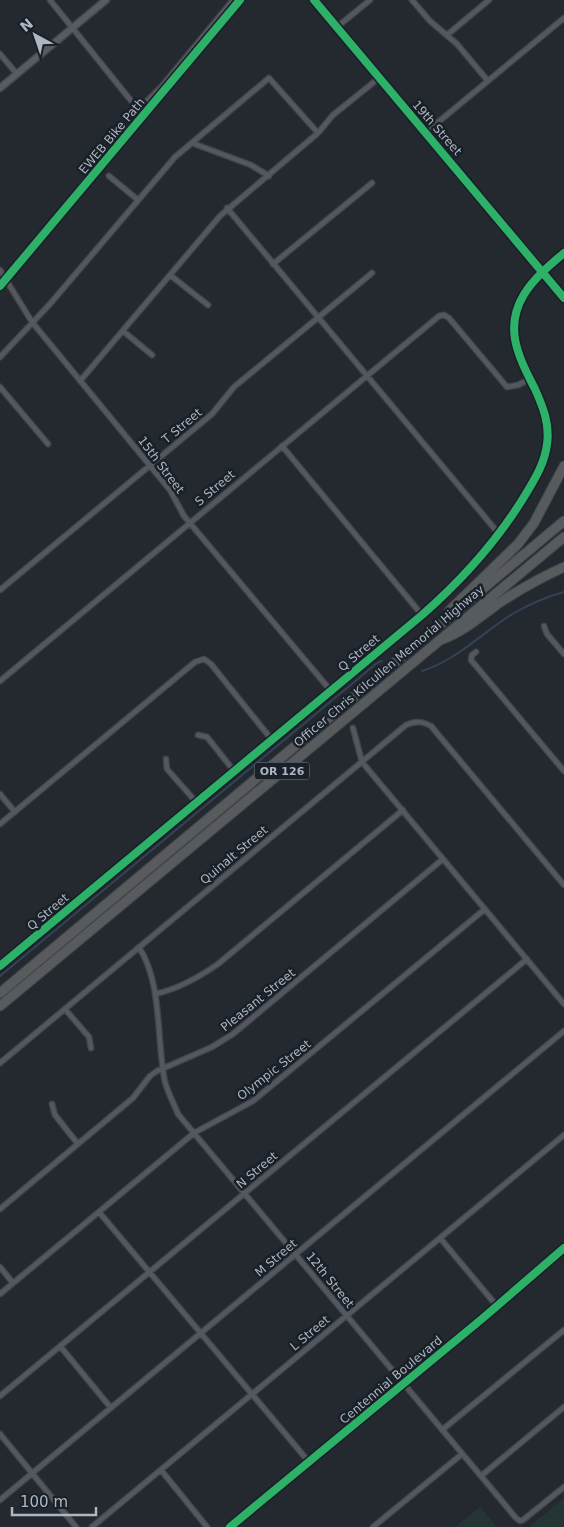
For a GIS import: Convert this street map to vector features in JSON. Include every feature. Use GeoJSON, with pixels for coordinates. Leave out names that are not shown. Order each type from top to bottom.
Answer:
{"type":"FeatureCollection","features":[{"type":"Feature","properties":{"kind":"highway"},"geometry":{"type":"LineString","coordinates":[[436,628],[444,615],[518,544],[534,523],[564,466]]}},
{"type":"Feature","properties":{"kind":"highway","name":"Officer Chris Kilcullen Memorial Highway"},"geometry":{"type":"LineString","coordinates":[[0,993],[564,521]]}},
{"type":"Feature","properties":{"kind":"highway","name":"Officer Chris Kilcullen Memorial Highway"},"geometry":{"type":"LineString","coordinates":[[0,1006],[564,537]]}},
{"type":"Feature","properties":{"kind":"highway"},"geometry":{"type":"LineString","coordinates":[[436,642],[456,634],[504,601],[543,577],[564,567]]}},
{"type":"Feature","properties":{"kind":"street"},"geometry":{"type":"LineString","coordinates":[[50,0],[128,97],[134,104],[140,106],[145,104],[162,86],[233,0]]}},
{"type":"Feature","properties":{"kind":"street"},"geometry":{"type":"LineString","coordinates":[[0,88],[106,0]]}},
{"type":"Feature","properties":{"kind":"street","name":"19th Street"},"geometry":{"type":"LineString","coordinates":[[314,0],[564,298]]}},
{"type":"Feature","properties":{"kind":"street"},"geometry":{"type":"LineString","coordinates":[[337,27],[370,0]]}},
{"type":"Feature","properties":{"kind":"street"},"geometry":{"type":"LineString","coordinates":[[412,0],[430,21],[457,44],[488,81]]}},
{"type":"Feature","properties":{"kind":"street"},"geometry":{"type":"LineString","coordinates":[[447,35],[489,0]]}},
{"type":"Feature","properties":{"kind":"street"},"geometry":{"type":"LineString","coordinates":[[425,133],[564,18]]}},
{"type":"Feature","properties":{"kind":"street"},"geometry":{"type":"LineString","coordinates":[[0,54],[17,74]]}},
{"type":"Feature","properties":{"kind":"street"},"geometry":{"type":"LineString","coordinates":[[0,357],[50,304],[175,157],[270,78],[318,133]]}},
{"type":"Feature","properties":{"kind":"street"},"geometry":{"type":"LineString","coordinates":[[80,381],[227,208],[269,176],[318,133],[334,115],[379,78]]}},
{"type":"Feature","properties":{"kind":"street"},"geometry":{"type":"LineString","coordinates":[[192,143],[251,166],[269,176]]}},
{"type":"Feature","properties":{"kind":"street"},"geometry":{"type":"LineString","coordinates":[[109,176],[138,200]]}},
{"type":"Feature","properties":{"kind":"street"},"geometry":{"type":"LineString","coordinates":[[273,264],[372,183]]}},
{"type":"Feature","properties":{"kind":"street"},"geometry":{"type":"LineString","coordinates":[[227,208],[499,534]]}},
{"type":"Feature","properties":{"kind":"street","name":"Q Street"},"geometry":{"type":"LineString","coordinates":[[0,965],[422,616],[462,578],[499,534],[537,475],[546,451],[548,429],[546,417],[517,349],[515,320],[519,303],[532,282],[564,253]]}},
{"type":"Feature","properties":{"kind":"street","name":"15th Street"},"geometry":{"type":"LineString","coordinates":[[0,270],[32,322],[170,490],[184,516],[331,691]]}},
{"type":"Feature","properties":{"kind":"street","name":"T Street"},"geometry":{"type":"LineString","coordinates":[[0,590],[212,414],[234,387],[372,273]]}},
{"type":"Feature","properties":{"kind":"street"},"geometry":{"type":"LineString","coordinates":[[170,275],[208,305]]}},
{"type":"Feature","properties":{"kind":"street","name":"S Street"},"geometry":{"type":"LineString","coordinates":[[0,681],[439,316],[444,314],[460,330],[507,387],[518,385],[530,378]]}},
{"type":"Feature","properties":{"kind":"street"},"geometry":{"type":"LineString","coordinates":[[123,331],[152,355]]}},
{"type":"Feature","properties":{"kind":"street"},"geometry":{"type":"LineString","coordinates":[[0,387],[48,444]]}},
{"type":"Feature","properties":{"kind":"street"},"geometry":{"type":"LineString","coordinates":[[282,446],[422,616]]}},
{"type":"Feature","properties":{"kind":"street"},"geometry":{"type":"LineString","coordinates":[[544,626],[547,634],[564,654]]}},
{"type":"Feature","properties":{"kind":"street"},"geometry":{"type":"LineString","coordinates":[[476,652],[471,660],[564,771]]}},
{"type":"Feature","properties":{"kind":"street"},"geometry":{"type":"LineString","coordinates":[[0,824],[194,662],[204,658],[211,664],[272,740]]}},
{"type":"Feature","properties":{"kind":"street","name":"Quinalt Street"},"geometry":{"type":"LineString","coordinates":[[0,1063],[406,725],[417,721],[431,726],[564,885]]}},
{"type":"Feature","properties":{"kind":"street"},"geometry":{"type":"LineString","coordinates":[[353,728],[362,762],[564,1004]]}},
{"type":"Feature","properties":{"kind":"street"},"geometry":{"type":"LineString","coordinates":[[198,734],[207,737],[234,771]]}},
{"type":"Feature","properties":{"kind":"street"},"geometry":{"type":"LineString","coordinates":[[166,759],[167,769],[197,803]]}},
{"type":"Feature","properties":{"kind":"street"},"geometry":{"type":"LineString","coordinates":[[0,794],[15,812]]}},
{"type":"Feature","properties":{"kind":"street"},"geometry":{"type":"LineString","coordinates":[[154,994],[184,984],[201,976],[218,964],[403,810]]}},
{"type":"Feature","properties":{"kind":"street","name":"Pleasant Street"},"geometry":{"type":"LineString","coordinates":[[0,1209],[134,1098],[150,1076],[163,1067],[212,1047],[234,1034],[444,860]]}},
{"type":"Feature","properties":{"kind":"street","name":"Olympic Street"},"geometry":{"type":"LineString","coordinates":[[0,1294],[194,1133],[254,1101],[485,909]]}},
{"type":"Feature","properties":{"kind":"street","name":"12th Street"},"geometry":{"type":"LineString","coordinates":[[139,947],[149,966],[166,1084],[178,1114],[520,1521],[564,1487]]}},
{"type":"Feature","properties":{"kind":"street","name":"N Street"},"geometry":{"type":"LineString","coordinates":[[0,1396],[527,959]]}},
{"type":"Feature","properties":{"kind":"street"},"geometry":{"type":"LineString","coordinates":[[65,1009],[89,1037],[91,1048]]}},
{"type":"Feature","properties":{"kind":"street","name":"M Street"},"geometry":{"type":"LineString","coordinates":[[0,1500],[564,1031]]}},
{"type":"Feature","properties":{"kind":"street"},"geometry":{"type":"LineString","coordinates":[[52,1104],[55,1115],[78,1144]]}},
{"type":"Feature","properties":{"kind":"street","name":"L Street"},"geometry":{"type":"LineString","coordinates":[[92,1527],[564,1134]]}},
{"type":"Feature","properties":{"kind":"street"},"geometry":{"type":"LineString","coordinates":[[99,1212],[309,1462]]}},
{"type":"Feature","properties":{"kind":"street"},"geometry":{"type":"LineString","coordinates":[[440,1238],[496,1305]]}},
{"type":"Feature","properties":{"kind":"street","name":"Centennial Boulevard"},"geometry":{"type":"LineString","coordinates":[[230,1527],[564,1248]]}},
{"type":"Feature","properties":{"kind":"street"},"geometry":{"type":"LineString","coordinates":[[0,1267],[13,1283]]}},
{"type":"Feature","properties":{"kind":"street"},"geometry":{"type":"LineString","coordinates":[[442,1430],[564,1330]]}},
{"type":"Feature","properties":{"kind":"street"},"geometry":{"type":"LineString","coordinates":[[60,1346],[111,1408]]}},
{"type":"Feature","properties":{"kind":"street"},"geometry":{"type":"LineString","coordinates":[[481,1476],[564,1407]]}},
{"type":"Feature","properties":{"kind":"street"},"geometry":{"type":"LineString","coordinates":[[0,1434],[76,1527]]}},
{"type":"Feature","properties":{"kind":"street"},"geometry":{"type":"LineString","coordinates":[[373,1527],[462,1454]]}},
{"type":"Feature","properties":{"kind":"street"},"geometry":{"type":"LineString","coordinates":[[161,1470],[207,1527]]}},
{"type":"Feature","properties":{"kind":"shaded area"},"geometry":{"type":"Polygon","coordinates":[[[564,1498],[564,1527],[529,1527],[564,1498]]]}},
{"type":"Feature","properties":{"kind":"shaded area"},"geometry":{"type":"Polygon","coordinates":[[[480,1507],[497,1527],[455,1527],[480,1507]]]}},
{"type":"Feature","properties":{"kind":"waterway"},"geometry":{"type":"LineString","coordinates":[[422,671],[447,660],[514,613],[538,601],[564,592]]}},
{"type":"Feature","properties":{"kind":"waterway"},"geometry":{"type":"LineString","coordinates":[[0,976],[377,663],[382,661]]}},
{"type":"Feature","properties":{"kind":"cycle path","name":"EWEB Bike Path"},"geometry":{"type":"LineString","coordinates":[[0,286],[240,0]]}},
{"type":"Feature","properties":{"kind":"cycle path"},"geometry":{"type":"LineString","coordinates":[[314,0],[564,298]]}},
{"type":"Feature","properties":{"kind":"cycle path"},"geometry":{"type":"LineString","coordinates":[[0,966],[422,615],[466,573],[505,526],[534,481],[546,451],[548,437],[545,416],[518,351],[514,335],[514,320],[518,307],[532,284],[564,253]]}},
{"type":"Feature","properties":{"kind":"cycle path"},"geometry":{"type":"LineString","coordinates":[[230,1527],[483,1318],[564,1248]]}}]}
